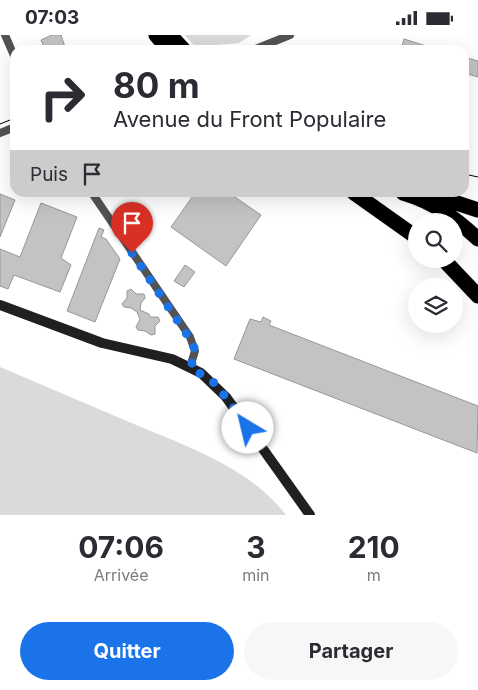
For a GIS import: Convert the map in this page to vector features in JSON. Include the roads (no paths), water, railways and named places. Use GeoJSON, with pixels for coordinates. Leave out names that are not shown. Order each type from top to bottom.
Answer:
{"type":"FeatureCollection","features":[{"type":"Feature","properties":{"kind":"highway"},"geometry":{"type":"LineString","coordinates":[[156,35],[172,45]]}},
{"type":"Feature","properties":{"kind":"highway"},"geometry":{"type":"LineString","coordinates":[[360,197],[408,231]]}},
{"type":"Feature","properties":{"kind":"highway"},"geometry":{"type":"LineString","coordinates":[[413,197],[437,206],[478,239]]}},
{"type":"Feature","properties":{"kind":"highway"},"geometry":{"type":"LineString","coordinates":[[438,197],[478,210]]}},
{"type":"Feature","properties":{"kind":"highway"},"geometry":{"type":"LineString","coordinates":[[452,268],[478,296]]}},
{"type":"Feature","properties":{"kind":"highway"},"geometry":{"type":"LineString","coordinates":[[462,277],[466,289],[478,305]]}},
{"type":"Feature","properties":{"kind":"main road"},"geometry":{"type":"LineString","coordinates":[[0,305],[109,346],[165,358],[190,367],[211,380],[223,393],[310,515]]}},
{"type":"Feature","properties":{"kind":"street"},"geometry":{"type":"LineString","coordinates":[[5,35],[10,46]]}},
{"type":"Feature","properties":{"kind":"street"},"geometry":{"type":"LineString","coordinates":[[266,45],[290,35]]}},
{"type":"Feature","properties":{"kind":"street"},"geometry":{"type":"LineString","coordinates":[[95,197],[190,337],[195,351],[190,367]]}},
{"type":"Feature","properties":{"kind":"tram line"},"geometry":{"type":"LineString","coordinates":[[0,124],[10,120]]}},
{"type":"Feature","properties":{"kind":"tram line"},"geometry":{"type":"LineString","coordinates":[[469,175],[478,177]]}}]}
